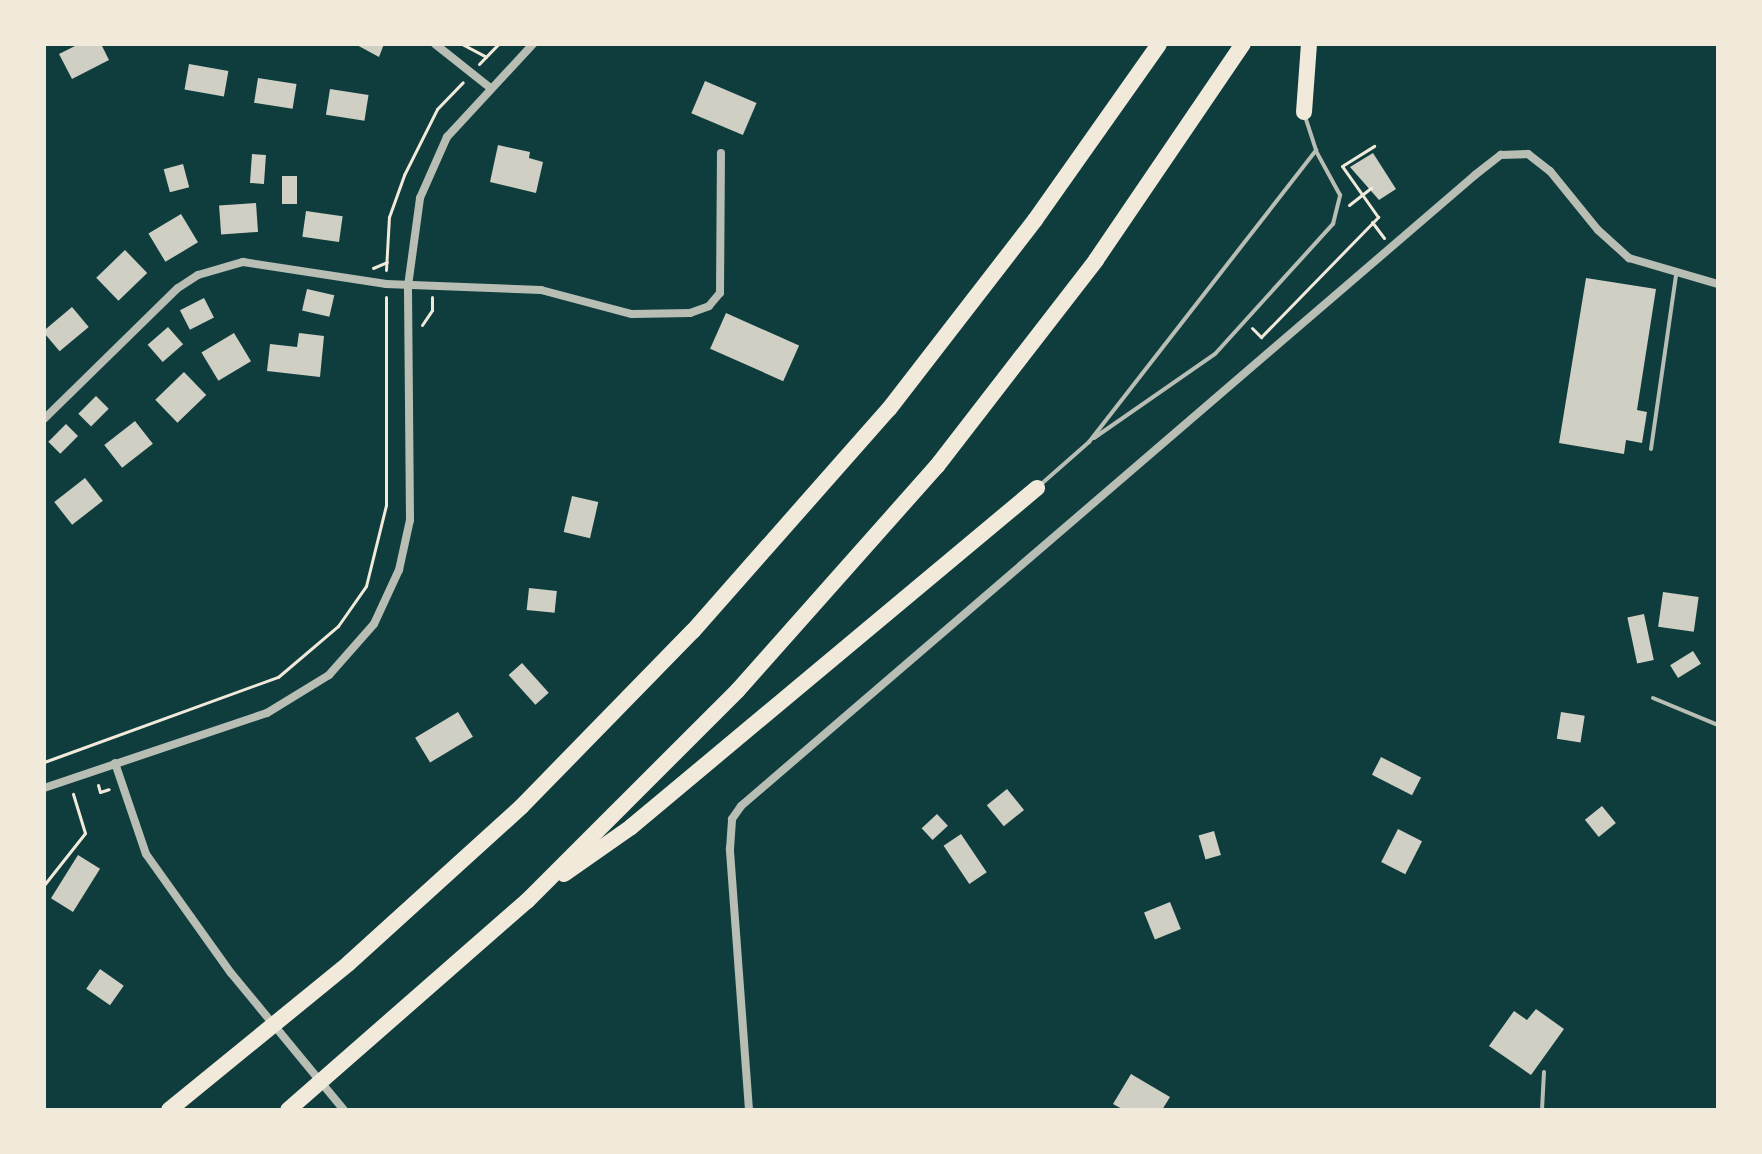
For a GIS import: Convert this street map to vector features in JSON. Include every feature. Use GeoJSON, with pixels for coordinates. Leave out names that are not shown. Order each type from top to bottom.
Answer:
{"type":"FeatureCollection","features":[{"type":"Feature","properties":{"kind":"highway"},"geometry":{"type":"LineString","coordinates":[[169,1110],[349,963],[521,807],[693,631],[889,409],[1035,220],[1159,44]]}},
{"type":"Feature","properties":{"kind":"highway"},"geometry":{"type":"LineString","coordinates":[[288,1110],[527,901],[738,690],[937,466],[1096,260],[1243,44]]}},
{"type":"Feature","properties":{"kind":"highway"},"geometry":{"type":"LineString","coordinates":[[1304,112],[1309,44]]}},
{"type":"Feature","properties":{"kind":"highway"},"geometry":{"type":"LineString","coordinates":[[527,901],[631,827],[1037,488]]}},
{"type":"Feature","properties":{"kind":"street"},"geometry":{"type":"LineString","coordinates":[[435,44],[489,87]]}},
{"type":"Feature","properties":{"kind":"street"},"geometry":{"type":"LineString","coordinates":[[44,788],[267,713],[329,675],[374,624],[399,570],[410,520],[408,286],[415,225],[428,175],[447,137],[489,87],[533,44]]}},
{"type":"Feature","properties":{"kind":"street"},"geometry":{"type":"LineString","coordinates":[[749,1110],[730,849],[732,819],[753,795],[1501,155],[1514,152],[1540,161],[1629,258],[1676,275],[1718,284]]}},
{"type":"Feature","properties":{"kind":"street"},"geometry":{"type":"LineString","coordinates":[[44,419],[178,288],[198,275],[243,262],[386,284],[541,290],[632,314],[690,313],[709,306],[720,293],[721,153]]}},
{"type":"Feature","properties":{"kind":"street"},"geometry":{"type":"LineString","coordinates":[[115,763],[146,854],[231,973],[344,1110]]}},
{"type":"Feature","properties":{"kind":"lane"},"geometry":{"type":"LineString","coordinates":[[1037,488],[1089,442],[1215,354],[1333,224],[1340,195],[1316,150],[1304,112]]}},
{"type":"Feature","properties":{"kind":"lane"},"geometry":{"type":"LineString","coordinates":[[1089,442],[1316,150]]}},
{"type":"Feature","properties":{"kind":"lane"},"geometry":{"type":"LineString","coordinates":[[1651,449],[1676,275]]}},
{"type":"Feature","properties":{"kind":"lane"},"geometry":{"type":"LineString","coordinates":[[1653,698],[1718,725]]}},
{"type":"Feature","properties":{"kind":"lane"},"geometry":{"type":"LineString","coordinates":[[1542,1110],[1544,1072]]}},
{"type":"Feature","properties":{"kind":"path"},"geometry":{"type":"LineString","coordinates":[[462,44],[486,57]]}},
{"type":"Feature","properties":{"kind":"path"},"geometry":{"type":"LineString","coordinates":[[44,762],[278,677],[338,626],[366,586],[386,505],[389,217],[404,175],[437,109],[498,44]]}},
{"type":"Feature","properties":{"kind":"path"},"geometry":{"type":"LineString","coordinates":[[1335,216],[1371,188]]}},
{"type":"Feature","properties":{"kind":"path"},"geometry":{"type":"LineString","coordinates":[[372,269],[387,262]]}},
{"type":"Feature","properties":{"kind":"path"},"geometry":{"type":"LineString","coordinates":[[92,770],[100,792],[122,785]]}},
{"type":"Feature","properties":{"kind":"path"},"geometry":{"type":"LineString","coordinates":[[44,885],[85,833],[69,779]]}},
{"type":"Feature","properties":{"kind":"building"},"geometry":{"type":"Polygon","coordinates":[[[79,44],[101,44],[109,60],[72,79],[59,54],[79,44]]]}},
{"type":"Feature","properties":{"kind":"building"},"geometry":{"type":"Polygon","coordinates":[[[355,44],[384,44],[379,57],[355,44]]]}},
{"type":"Feature","properties":{"kind":"building"},"geometry":{"type":"Polygon","coordinates":[[[189,64],[228,71],[224,97],[184,90],[189,64]]]}},
{"type":"Feature","properties":{"kind":"building"},"geometry":{"type":"Polygon","coordinates":[[[258,78],[297,84],[293,109],[254,103],[258,78]]]}},
{"type":"Feature","properties":{"kind":"building"},"geometry":{"type":"Polygon","coordinates":[[[705,81],[757,103],[743,135],[691,113],[705,81]]]}},
{"type":"Feature","properties":{"kind":"building"},"geometry":{"type":"Polygon","coordinates":[[[330,89],[369,95],[364,121],[326,115],[330,89]]]}},
{"type":"Feature","properties":{"kind":"building"},"geometry":{"type":"Polygon","coordinates":[[[498,145],[530,152],[529,158],[543,162],[536,193],[490,182],[498,145]]]}},
{"type":"Feature","properties":{"kind":"building"},"geometry":{"type":"Polygon","coordinates":[[[1373,153],[1396,189],[1379,200],[1350,167],[1373,153]]]}},
{"type":"Feature","properties":{"kind":"building"},"geometry":{"type":"Polygon","coordinates":[[[252,154],[266,155],[264,184],[250,183],[252,154]]]}},
{"type":"Feature","properties":{"kind":"building"},"geometry":{"type":"Polygon","coordinates":[[[183,164],[189,187],[170,192],[164,169],[183,164]]]}},
{"type":"Feature","properties":{"kind":"building"},"geometry":{"type":"Polygon","coordinates":[[[282,176],[297,176],[297,204],[282,204],[282,176]]]}},
{"type":"Feature","properties":{"kind":"building"},"geometry":{"type":"Polygon","coordinates":[[[256,203],[258,232],[221,235],[219,206],[256,203]]]}},
{"type":"Feature","properties":{"kind":"building"},"geometry":{"type":"Polygon","coordinates":[[[306,211],[343,216],[339,242],[302,237],[306,211]]]}},
{"type":"Feature","properties":{"kind":"building"},"geometry":{"type":"Polygon","coordinates":[[[181,214],[198,242],[165,262],[148,234],[181,214]]]}},
{"type":"Feature","properties":{"kind":"building"},"geometry":{"type":"Polygon","coordinates":[[[125,250],[147,273],[118,301],[96,278],[125,250]]]}},
{"type":"Feature","properties":{"kind":"building"},"geometry":{"type":"Polygon","coordinates":[[[1586,278],[1656,289],[1637,410],[1647,412],[1642,443],[1626,440],[1624,454],[1559,443],[1586,278]]]}},
{"type":"Feature","properties":{"kind":"building"},"geometry":{"type":"Polygon","coordinates":[[[307,289],[334,295],[329,317],[302,310],[307,289]]]}},
{"type":"Feature","properties":{"kind":"building"},"geometry":{"type":"Polygon","coordinates":[[[204,298],[214,318],[190,330],[180,310],[204,298]]]}},
{"type":"Feature","properties":{"kind":"building"},"geometry":{"type":"Polygon","coordinates":[[[72,307],[89,327],[60,351],[44,330],[72,307]]]}},
{"type":"Feature","properties":{"kind":"building"},"geometry":{"type":"Polygon","coordinates":[[[726,313],[799,346],[783,381],[710,349],[726,313]]]}},
{"type":"Feature","properties":{"kind":"building"},"geometry":{"type":"Polygon","coordinates":[[[168,327],[183,344],[163,362],[148,345],[168,327]]]}},
{"type":"Feature","properties":{"kind":"building"},"geometry":{"type":"Polygon","coordinates":[[[234,333],[251,361],[218,381],[201,353],[234,333]]]}},
{"type":"Feature","properties":{"kind":"building"},"geometry":{"type":"Polygon","coordinates":[[[299,333],[324,336],[320,377],[267,371],[270,344],[297,347],[299,333]]]}},
{"type":"Feature","properties":{"kind":"building"},"geometry":{"type":"Polygon","coordinates":[[[184,372],[206,395],[177,423],[155,400],[184,372]]]}},
{"type":"Feature","properties":{"kind":"building"},"geometry":{"type":"Polygon","coordinates":[[[96,396],[109,409],[91,426],[78,414],[96,396]]]}},
{"type":"Feature","properties":{"kind":"building"},"geometry":{"type":"Polygon","coordinates":[[[135,421],[153,444],[122,468],[104,445],[135,421]]]}},
{"type":"Feature","properties":{"kind":"building"},"geometry":{"type":"Polygon","coordinates":[[[66,424],[78,436],[60,454],[48,442],[66,424]]]}},
{"type":"Feature","properties":{"kind":"building"},"geometry":{"type":"Polygon","coordinates":[[[85,478],[103,501],[72,525],[54,502],[85,478]]]}},
{"type":"Feature","properties":{"kind":"building"},"geometry":{"type":"Polygon","coordinates":[[[572,496],[598,502],[590,538],[564,532],[572,496]]]}},
{"type":"Feature","properties":{"kind":"building"},"geometry":{"type":"Polygon","coordinates":[[[529,588],[557,591],[555,613],[527,610],[529,588]]]}},
{"type":"Feature","properties":{"kind":"building"},"geometry":{"type":"Polygon","coordinates":[[[1663,592],[1699,597],[1694,632],[1658,627],[1663,592]]]}},
{"type":"Feature","properties":{"kind":"building"},"geometry":{"type":"Polygon","coordinates":[[[1644,614],[1654,660],[1637,664],[1627,618],[1644,614]]]}},
{"type":"Feature","properties":{"kind":"building"},"geometry":{"type":"Polygon","coordinates":[[[1693,651],[1701,664],[1678,678],[1670,665],[1693,651]]]}},
{"type":"Feature","properties":{"kind":"building"},"geometry":{"type":"Polygon","coordinates":[[[522,663],[549,693],[535,705],[509,675],[522,663]]]}},
{"type":"Feature","properties":{"kind":"building"},"geometry":{"type":"Polygon","coordinates":[[[458,712],[473,737],[430,763],[415,738],[458,712]]]}},
{"type":"Feature","properties":{"kind":"building"},"geometry":{"type":"Polygon","coordinates":[[[1561,712],[1585,716],[1580,742],[1557,739],[1561,712]]]}},
{"type":"Feature","properties":{"kind":"building"},"geometry":{"type":"Polygon","coordinates":[[[1381,757],[1421,777],[1412,795],[1372,775],[1381,757]]]}},
{"type":"Feature","properties":{"kind":"building"},"geometry":{"type":"Polygon","coordinates":[[[1007,789],[1024,810],[1004,826],[987,805],[1007,789]]]}},
{"type":"Feature","properties":{"kind":"building"},"geometry":{"type":"Polygon","coordinates":[[[1602,806],[1616,823],[1599,837],[1585,820],[1602,806]]]}},
{"type":"Feature","properties":{"kind":"building"},"geometry":{"type":"Polygon","coordinates":[[[937,814],[948,826],[933,840],[922,828],[937,814]]]}},
{"type":"Feature","properties":{"kind":"building"},"geometry":{"type":"Polygon","coordinates":[[[1398,829],[1422,841],[1405,874],[1381,862],[1398,829]]]}},
{"type":"Feature","properties":{"kind":"building"},"geometry":{"type":"Polygon","coordinates":[[[1214,831],[1221,855],[1206,859],[1199,835],[1214,831]]]}},
{"type":"Feature","properties":{"kind":"building"},"geometry":{"type":"Polygon","coordinates":[[[961,834],[987,872],[969,884],[944,846],[961,834]]]}},
{"type":"Feature","properties":{"kind":"building"},"geometry":{"type":"Polygon","coordinates":[[[78,855],[100,869],[73,912],[51,898],[78,855]]]}},
{"type":"Feature","properties":{"kind":"building"},"geometry":{"type":"Polygon","coordinates":[[[1170,902],[1181,929],[1155,939],[1144,912],[1170,902]]]}},
{"type":"Feature","properties":{"kind":"building"},"geometry":{"type":"Polygon","coordinates":[[[100,969],[124,986],[110,1005],[86,989],[100,969]]]}},
{"type":"Feature","properties":{"kind":"building"},"geometry":{"type":"Polygon","coordinates":[[[1536,1009],[1564,1029],[1531,1075],[1489,1046],[1514,1011],[1527,1020],[1536,1009]]]}},
{"type":"Feature","properties":{"kind":"building"},"geometry":{"type":"Polygon","coordinates":[[[1131,1074],[1170,1097],[1162,1110],[1124,1110],[1113,1104],[1131,1074]]]}}]}
